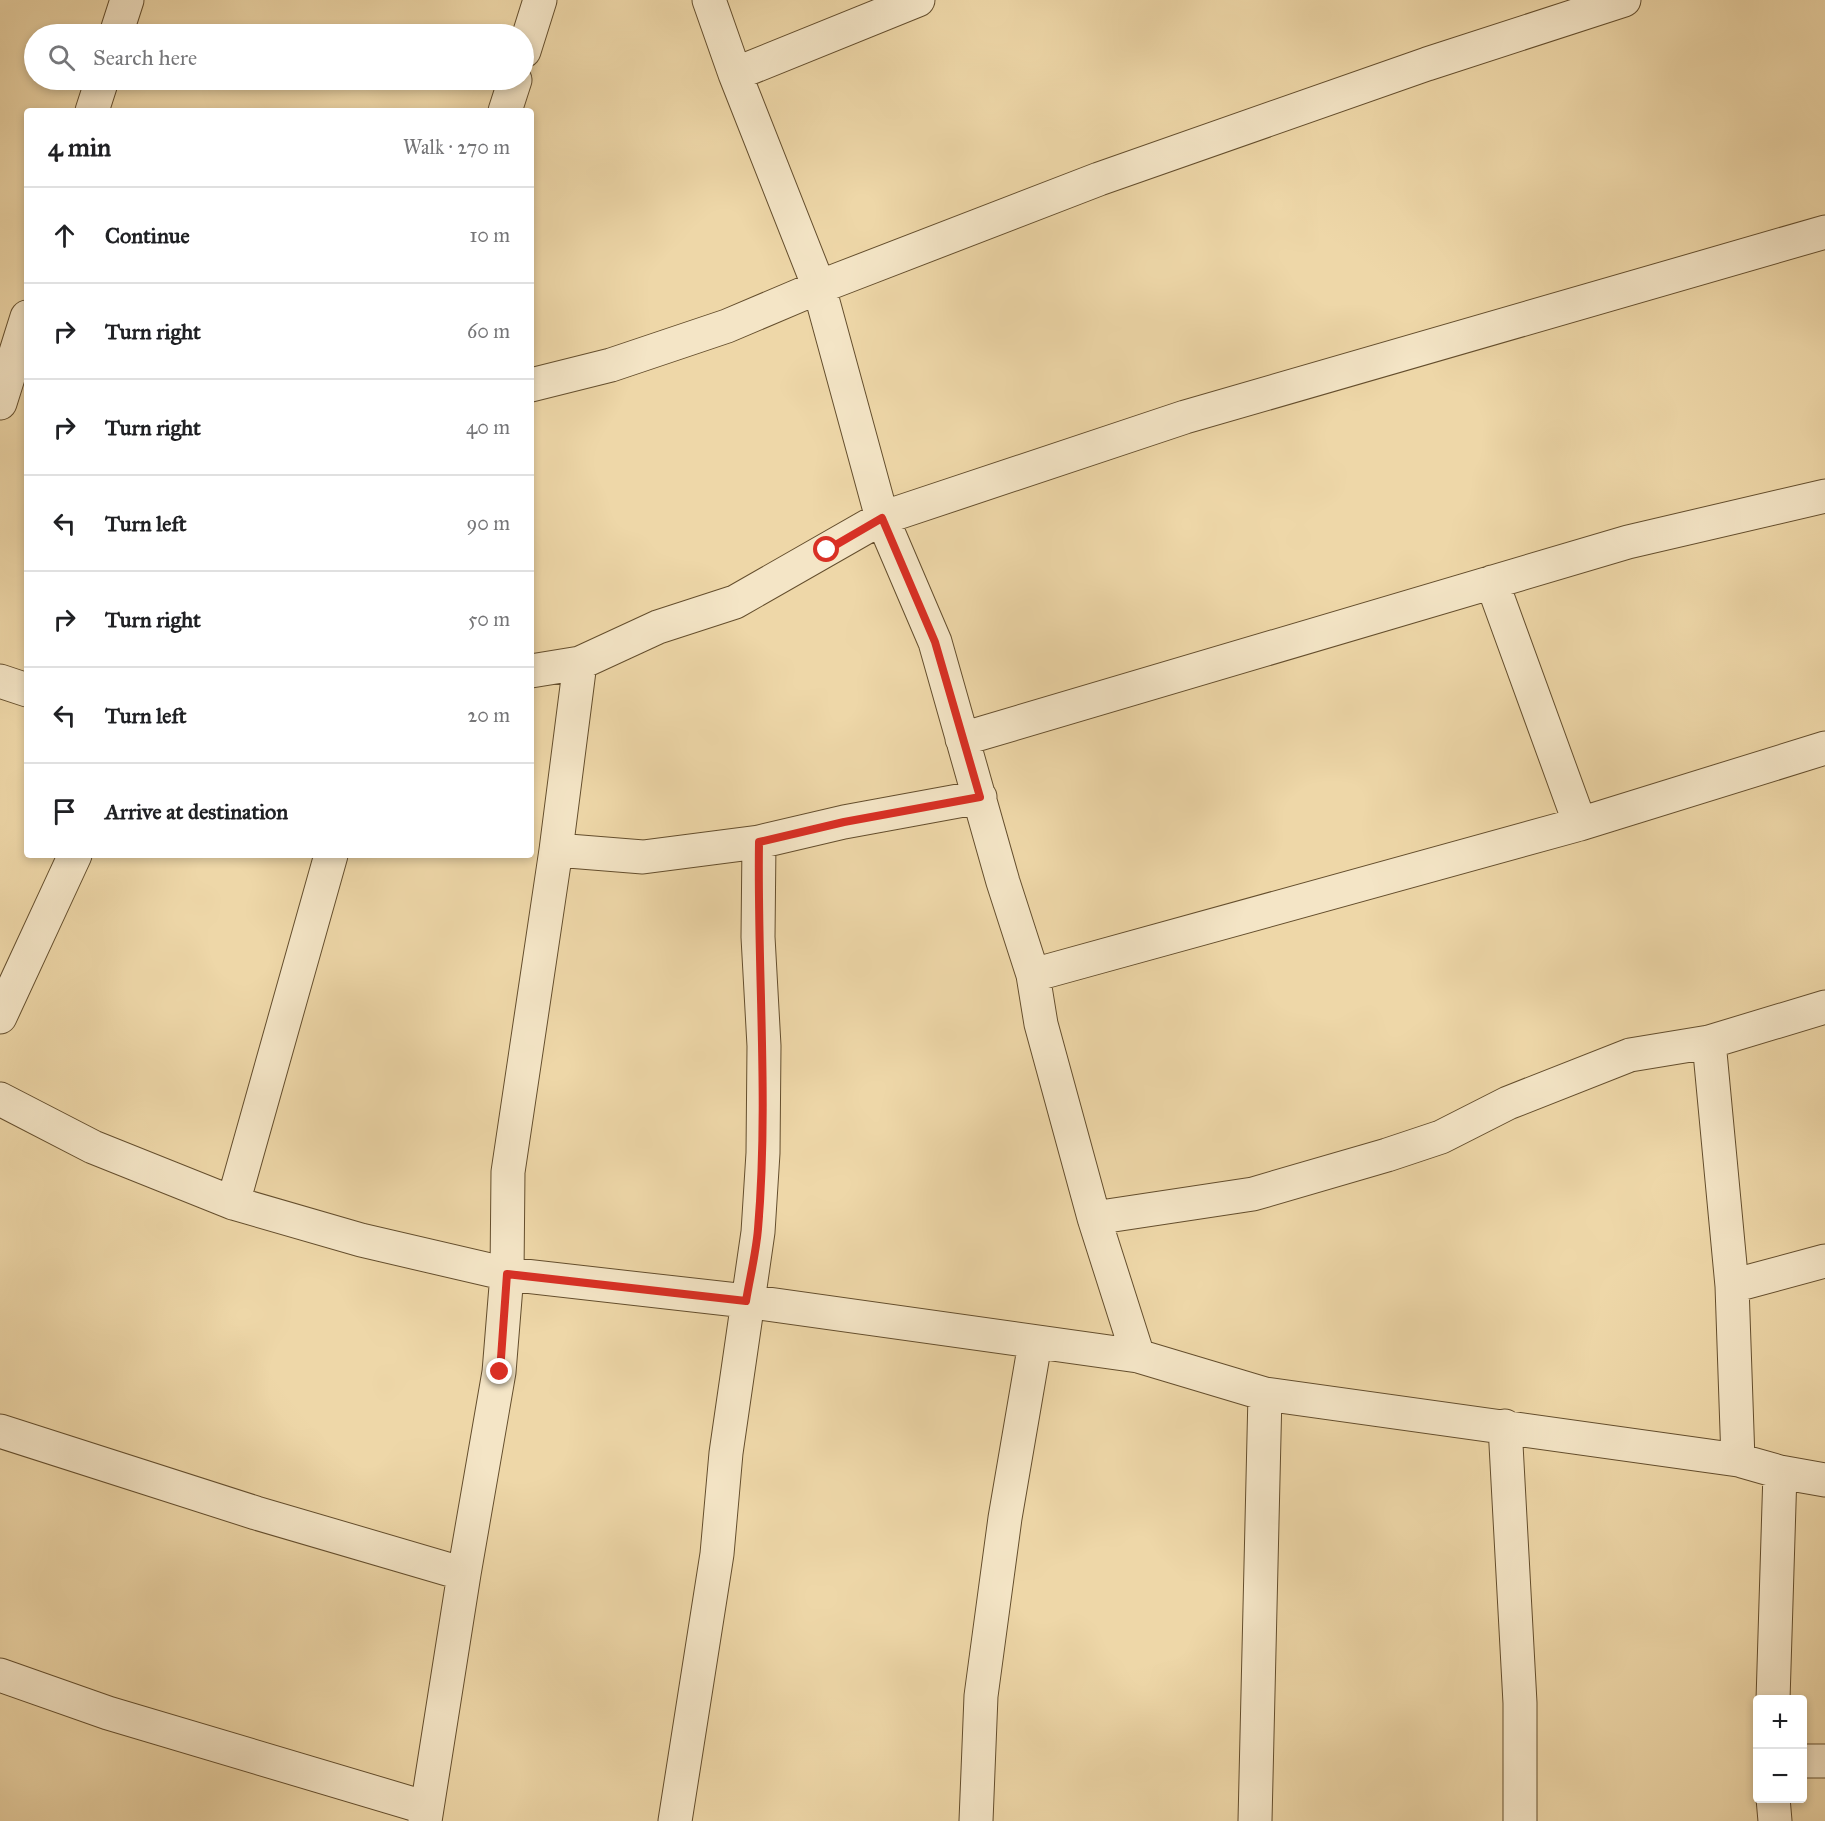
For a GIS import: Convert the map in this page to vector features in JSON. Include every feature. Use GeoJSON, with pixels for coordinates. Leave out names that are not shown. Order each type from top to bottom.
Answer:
{"type":"FeatureCollection","features":[{"type":"Feature","properties":{"kind":"street"},"geometry":{"type":"LineString","coordinates":[[119,24],[127,0]]}},
{"type":"Feature","properties":{"kind":"street"},"geometry":{"type":"LineString","coordinates":[[532,24],[540,0]]}},
{"type":"Feature","properties":{"kind":"street"},"geometry":{"type":"LineString","coordinates":[[709,0],[735,74],[819,287],[882,518],[935,642],[1003,882],[1032,975],[1041,1024],[1094,1218],[1138,1356]]}},
{"type":"Feature","properties":{"kind":"street"},"geometry":{"type":"LineString","coordinates":[[735,74],[918,0]]}},
{"type":"Feature","properties":{"kind":"street"},"geometry":{"type":"LineString","coordinates":[[534,384],[611,365],[727,326],[819,287],[1099,179],[1427,64],[1624,0]]}},
{"type":"Feature","properties":{"kind":"street"},"geometry":{"type":"LineString","coordinates":[[93,108],[99,90]]}},
{"type":"Feature","properties":{"kind":"street"},"geometry":{"type":"LineString","coordinates":[[506,108],[512,90]]}},
{"type":"Feature","properties":{"kind":"street"},"geometry":{"type":"LineString","coordinates":[[534,670],[580,663],[658,627],[735,602],[882,518],[1185,417],[1825,232]]}},
{"type":"Feature","properties":{"kind":"street"},"geometry":{"type":"LineString","coordinates":[[0,403],[24,327]]}},
{"type":"Feature","properties":{"kind":"street"},"geometry":{"type":"LineString","coordinates":[[962,738],[1628,542],[1825,496]]}},
{"type":"Feature","properties":{"kind":"street"},"geometry":{"type":"LineString","coordinates":[[1492,582],[1580,824]]}},
{"type":"Feature","properties":{"kind":"street"},"geometry":{"type":"LineString","coordinates":[[0,1675],[108,1713],[426,1815],[464,1574],[500,1372],[507,1274],[508,1172],[580,663]]}},
{"type":"Feature","properties":{"kind":"street"},"geometry":{"type":"LineString","coordinates":[[0,681],[24,689]]}},
{"type":"Feature","properties":{"kind":"street"},"geometry":{"type":"LineString","coordinates":[[1032,975],[1580,824],[1825,748]]}},
{"type":"Feature","properties":{"kind":"street"},"geometry":{"type":"LineString","coordinates":[[555,850],[644,857],[759,842],[844,822],[980,797]]}},
{"type":"Feature","properties":{"kind":"street"},"geometry":{"type":"LineString","coordinates":[[675,1821],[717,1554],[746,1301],[758,1232],[763,1153],[764,1046],[758,937],[759,842]]}},
{"type":"Feature","properties":{"kind":"street"},"geometry":{"type":"LineString","coordinates":[[0,1017],[74,858]]}},
{"type":"Feature","properties":{"kind":"street"},"geometry":{"type":"LineString","coordinates":[[233,1203],[330,858]]}},
{"type":"Feature","properties":{"kind":"street"},"geometry":{"type":"LineString","coordinates":[[1094,1218],[1253,1194],[1441,1137],[1508,1103],[1630,1055],[1709,1042],[1825,1007]]}},
{"type":"Feature","properties":{"kind":"street"},"geometry":{"type":"LineString","coordinates":[[1709,1042],[1732,1286],[1738,1460]]}},
{"type":"Feature","properties":{"kind":"street"},"geometry":{"type":"LineString","coordinates":[[0,1099],[93,1147],[233,1203],[361,1239],[507,1274],[746,1301],[1138,1356],[1265,1394],[1738,1460],[1780,1472],[1825,1480]]}},
{"type":"Feature","properties":{"kind":"street"},"geometry":{"type":"LineString","coordinates":[[1732,1286],[1825,1261]]}},
{"type":"Feature","properties":{"kind":"street"},"geometry":{"type":"LineString","coordinates":[[976,1821],[981,1696],[1005,1518],[1035,1343]]}},
{"type":"Feature","properties":{"kind":"street"},"geometry":{"type":"LineString","coordinates":[[1255,1821],[1265,1394]]}},
{"type":"Feature","properties":{"kind":"street"},"geometry":{"type":"LineString","coordinates":[[1505,1426],[1520,1702],[1520,1821]]}},
{"type":"Feature","properties":{"kind":"street"},"geometry":{"type":"LineString","coordinates":[[0,1431],[256,1513],[464,1574]]}},
{"type":"Feature","properties":{"kind":"street"},"geometry":{"type":"LineString","coordinates":[[1773,1695],[1780,1472]]}},
{"type":"Feature","properties":{"kind":"street"},"geometry":{"type":"LineString","coordinates":[[1807,1761],[1825,1761]]}},
{"type":"Feature","properties":{"kind":"street"},"geometry":{"type":"LineString","coordinates":[[1773,1803],[1774,1821]]}},
{"type":"Feature","properties":{"kind":"route"},"geometry":{"type":"LineString","coordinates":[[500,1372],[507,1274],[746,1301],[758,1232],[763,1153],[764,1046],[758,937],[759,842],[844,822],[980,797],[935,642],[882,518],[827,550]]}}]}
